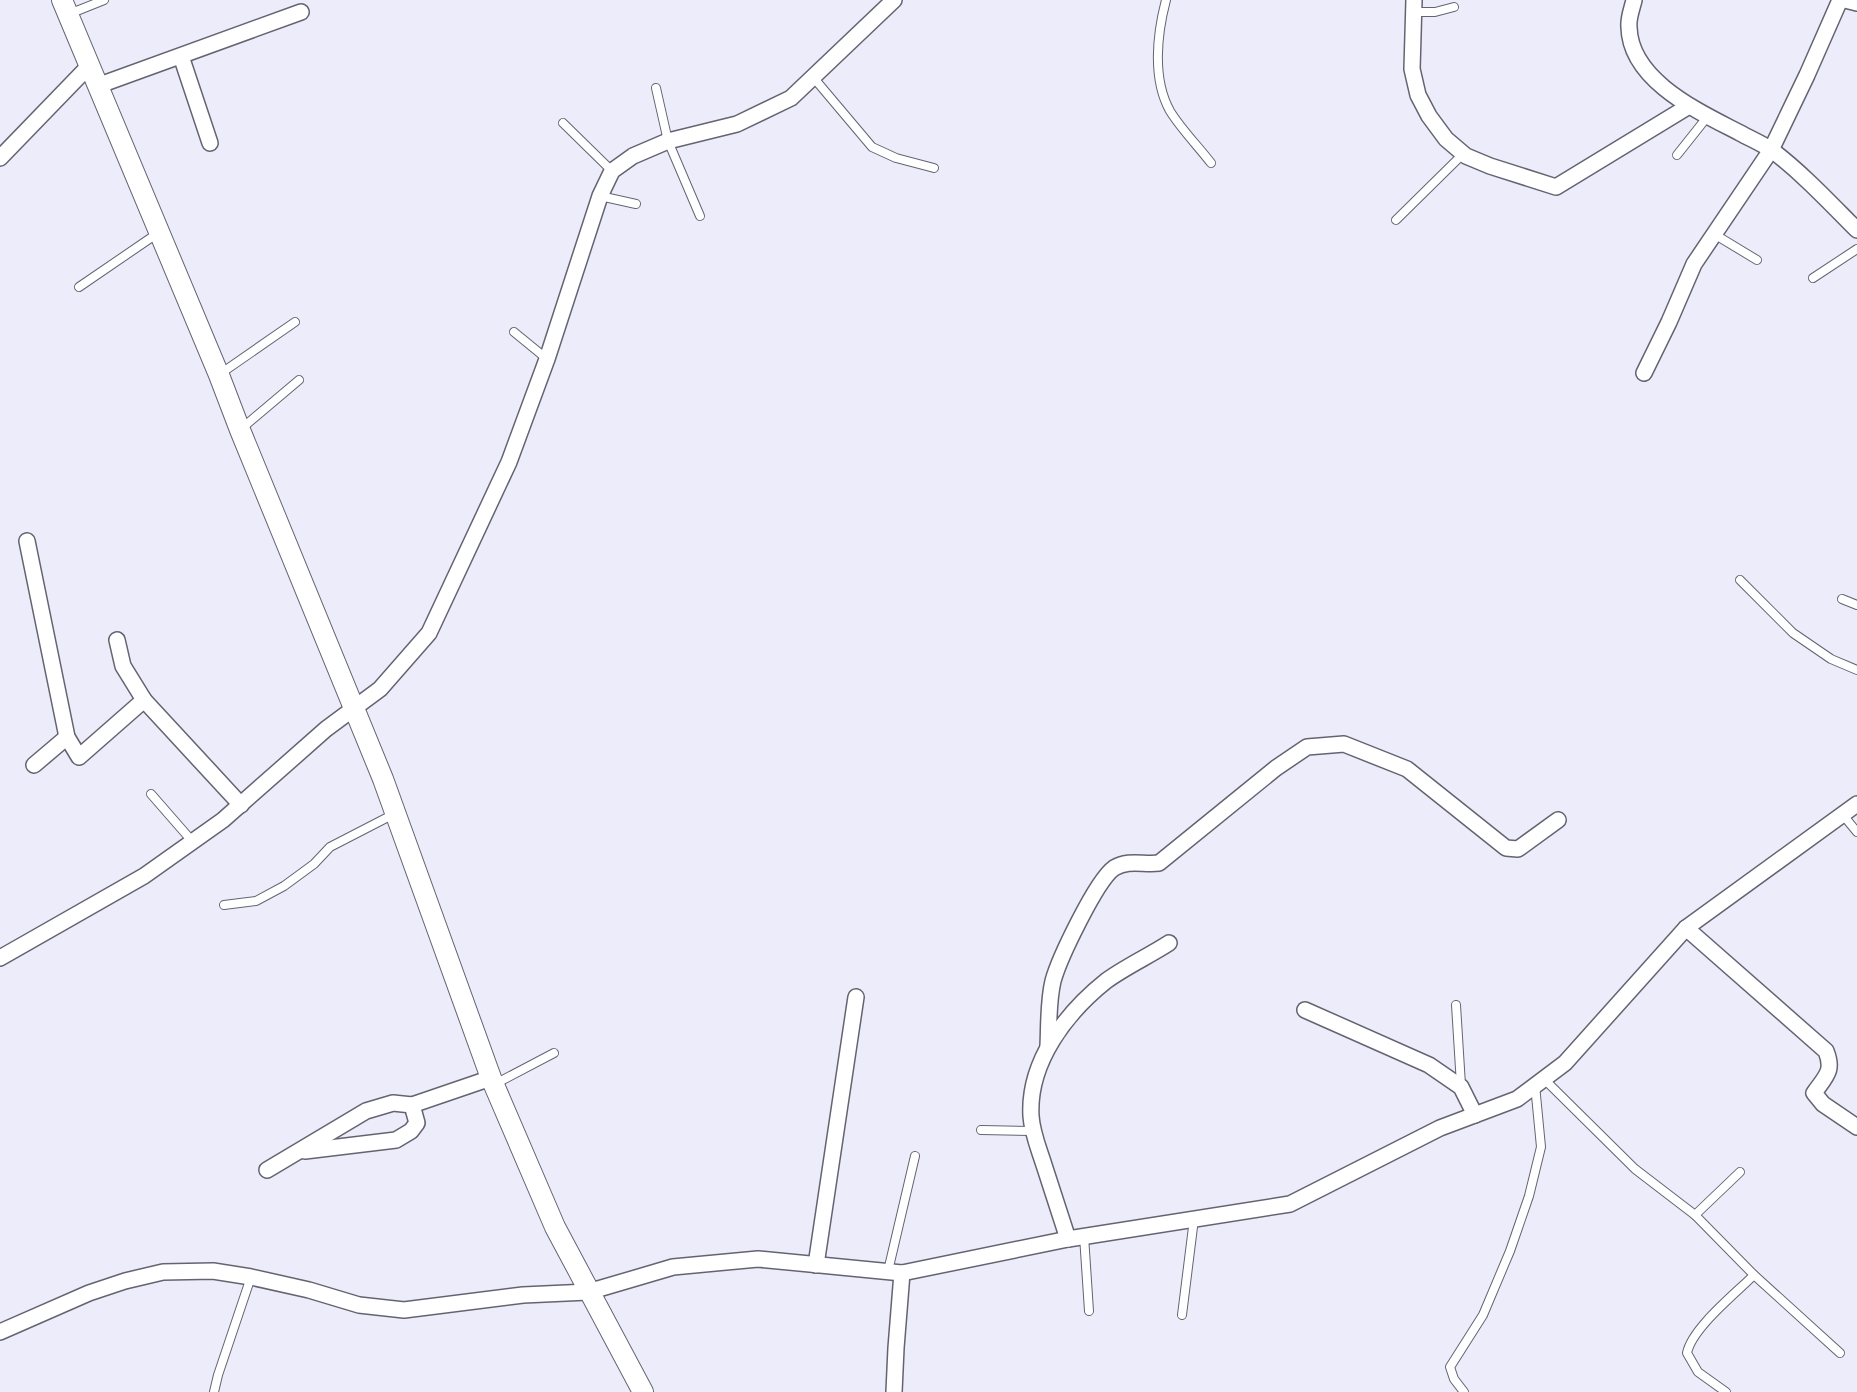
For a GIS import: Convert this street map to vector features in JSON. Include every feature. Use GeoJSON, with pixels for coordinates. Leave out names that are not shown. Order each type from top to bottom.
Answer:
{"type":"FeatureCollection","features":[{"type":"Feature","properties":{"kind":"street"},"geometry":{"type":"LineString","coordinates":[[0,958],[144,876],[241,805],[326,729],[380,689],[429,633],[509,462],[547,359],[600,196],[612,171],[633,156],[668,141],[737,124],[791,98],[894,0]]}},
{"type":"Feature","properties":{"kind":"street"},"geometry":{"type":"LineString","coordinates":[[1634,0],[1629,27],[1634,51],[1650,75],[1689,106],[1771,150],[1814,187],[1857,230]]}},
{"type":"Feature","properties":{"kind":"street"},"geometry":{"type":"LineString","coordinates":[[1644,373],[1694,264],[1771,150],[1808,75],[1840,0]]}},
{"type":"Feature","properties":{"kind":"street"},"geometry":{"type":"LineString","coordinates":[[1845,0],[1857,3]]}},
{"type":"Feature","properties":{"kind":"street"},"geometry":{"type":"LineString","coordinates":[[1415,6],[1412,69],[1418,95],[1434,124],[1446,139],[1463,154],[1490,166],[1556,187],[1689,106]]}},
{"type":"Feature","properties":{"kind":"street"},"geometry":{"type":"LineString","coordinates":[[65,7],[219,375],[396,813],[492,1081],[555,1227],[643,1392]]}},
{"type":"Feature","properties":{"kind":"street"},"geometry":{"type":"LineString","coordinates":[[97,86],[301,12]]}},
{"type":"Feature","properties":{"kind":"street"},"geometry":{"type":"LineString","coordinates":[[180,56],[210,143]]}},
{"type":"Feature","properties":{"kind":"street"},"geometry":{"type":"LineString","coordinates":[[0,158],[89,66]]}},
{"type":"Feature","properties":{"kind":"street"},"geometry":{"type":"LineString","coordinates":[[27,542],[67,737],[79,757],[144,700]]}},
{"type":"Feature","properties":{"kind":"street"},"geometry":{"type":"LineString","coordinates":[[117,640],[123,666],[144,700],[241,805]]}},
{"type":"Feature","properties":{"kind":"street"},"geometry":{"type":"LineString","coordinates":[[34,765],[67,737]]}},
{"type":"Feature","properties":{"kind":"street"},"geometry":{"type":"LineString","coordinates":[[1048,1046],[1053,982],[1064,951],[1096,890],[1114,869],[1133,861],[1146,865],[1159,863],[1276,768],[1307,747],[1344,744],[1407,769],[1506,848],[1518,849],[1558,820]]}},
{"type":"Feature","properties":{"kind":"street"},"geometry":{"type":"LineString","coordinates":[[0,1332],[89,1293],[163,1272],[213,1271],[309,1290],[359,1305],[404,1310],[523,1295],[588,1292],[673,1267],[758,1259],[895,1272],[1084,1236],[1290,1204],[1440,1128],[1517,1099],[1565,1063],[1686,928],[1857,804]]}},
{"type":"Feature","properties":{"kind":"street"},"geometry":{"type":"LineString","coordinates":[[1686,928],[1826,1051],[1831,1063],[1829,1071],[1814,1093],[1823,1104],[1857,1127]]}},
{"type":"Feature","properties":{"kind":"street"},"geometry":{"type":"LineString","coordinates":[[1068,1239],[1033,1131],[1032,1100],[1039,1066],[1048,1046],[1067,1020],[1107,981],[1169,943]]}},
{"type":"Feature","properties":{"kind":"street"},"geometry":{"type":"LineString","coordinates":[[816,1264],[856,997]]}},
{"type":"Feature","properties":{"kind":"street"},"geometry":{"type":"LineString","coordinates":[[1305,1010],[1429,1065],[1461,1087],[1475,1115]]}},
{"type":"Feature","properties":{"kind":"street"},"geometry":{"type":"LineString","coordinates":[[267,1170],[366,1111],[393,1103],[412,1105],[492,1081]]}},
{"type":"Feature","properties":{"kind":"street"},"geometry":{"type":"LineString","coordinates":[[300,1152],[396,1140],[411,1131],[417,1122],[412,1105]]}},
{"type":"Feature","properties":{"kind":"street"},"geometry":{"type":"LineString","coordinates":[[894,1392],[895,1272]]}},
{"type":"Feature","properties":{"kind":"lane"},"geometry":{"type":"LineString","coordinates":[[65,7],[104,0]]}},
{"type":"Feature","properties":{"kind":"lane"},"geometry":{"type":"LineString","coordinates":[[1166,0],[1159,30],[1159,81],[1170,110],[1211,162]]}},
{"type":"Feature","properties":{"kind":"lane"},"geometry":{"type":"LineString","coordinates":[[1415,6],[1435,12],[1454,7]]}},
{"type":"Feature","properties":{"kind":"lane"},"geometry":{"type":"LineString","coordinates":[[813,78],[872,147],[896,158],[934,168]]}},
{"type":"Feature","properties":{"kind":"lane"},"geometry":{"type":"LineString","coordinates":[[656,88],[668,141],[700,216]]}},
{"type":"Feature","properties":{"kind":"lane"},"geometry":{"type":"LineString","coordinates":[[1677,155],[1708,116]]}},
{"type":"Feature","properties":{"kind":"lane"},"geometry":{"type":"LineString","coordinates":[[563,123],[612,171]]}},
{"type":"Feature","properties":{"kind":"lane"},"geometry":{"type":"LineString","coordinates":[[1396,220],[1463,154]]}},
{"type":"Feature","properties":{"kind":"lane"},"geometry":{"type":"LineString","coordinates":[[600,196],[636,204]]}},
{"type":"Feature","properties":{"kind":"lane"},"geometry":{"type":"LineString","coordinates":[[79,288],[158,233]]}},
{"type":"Feature","properties":{"kind":"lane"},"geometry":{"type":"LineString","coordinates":[[1714,234],[1757,260]]}},
{"type":"Feature","properties":{"kind":"lane"},"geometry":{"type":"LineString","coordinates":[[1814,278],[1857,249]]}},
{"type":"Feature","properties":{"kind":"lane"},"geometry":{"type":"LineString","coordinates":[[219,375],[295,321]]}},
{"type":"Feature","properties":{"kind":"lane"},"geometry":{"type":"LineString","coordinates":[[514,332],[547,359]]}},
{"type":"Feature","properties":{"kind":"lane"},"geometry":{"type":"LineString","coordinates":[[240,430],[299,380]]}},
{"type":"Feature","properties":{"kind":"lane"},"geometry":{"type":"LineString","coordinates":[[1740,580],[1793,633],[1831,659],[1857,670]]}},
{"type":"Feature","properties":{"kind":"lane"},"geometry":{"type":"LineString","coordinates":[[1842,599],[1857,605]]}},
{"type":"Feature","properties":{"kind":"lane"},"geometry":{"type":"LineString","coordinates":[[151,794],[192,841]]}},
{"type":"Feature","properties":{"kind":"lane"},"geometry":{"type":"LineString","coordinates":[[224,904],[256,901],[284,886],[315,864],[330,847],[396,813]]}},
{"type":"Feature","properties":{"kind":"lane"},"geometry":{"type":"LineString","coordinates":[[1843,815],[1857,832]]}},
{"type":"Feature","properties":{"kind":"lane"},"geometry":{"type":"LineString","coordinates":[[1456,1005],[1461,1087]]}},
{"type":"Feature","properties":{"kind":"lane"},"geometry":{"type":"LineString","coordinates":[[492,1081],[554,1053]]}},
{"type":"Feature","properties":{"kind":"lane"},"geometry":{"type":"LineString","coordinates":[[1540,1082],[1635,1169],[1695,1215],[1754,1275],[1840,1353]]}},
{"type":"Feature","properties":{"kind":"lane"},"geometry":{"type":"LineString","coordinates":[[1464,1392],[1454,1379],[1450,1367],[1483,1315],[1510,1251],[1528,1196],[1541,1147],[1540,1082]]}},
{"type":"Feature","properties":{"kind":"lane"},"geometry":{"type":"LineString","coordinates":[[981,1130],[1033,1131]]}},
{"type":"Feature","properties":{"kind":"lane"},"geometry":{"type":"LineString","coordinates":[[895,1272],[915,1156]]}},
{"type":"Feature","properties":{"kind":"lane"},"geometry":{"type":"LineString","coordinates":[[1695,1215],[1740,1172]]}},
{"type":"Feature","properties":{"kind":"lane"},"geometry":{"type":"LineString","coordinates":[[1182,1315],[1194,1219]]}},
{"type":"Feature","properties":{"kind":"lane"},"geometry":{"type":"LineString","coordinates":[[1084,1236],[1089,1311]]}},
{"type":"Feature","properties":{"kind":"lane"},"geometry":{"type":"LineString","coordinates":[[1726,1392],[1698,1372],[1687,1353],[1689,1342],[1754,1275]]}},
{"type":"Feature","properties":{"kind":"lane"},"geometry":{"type":"LineString","coordinates":[[214,1392],[251,1277]]}}]}
